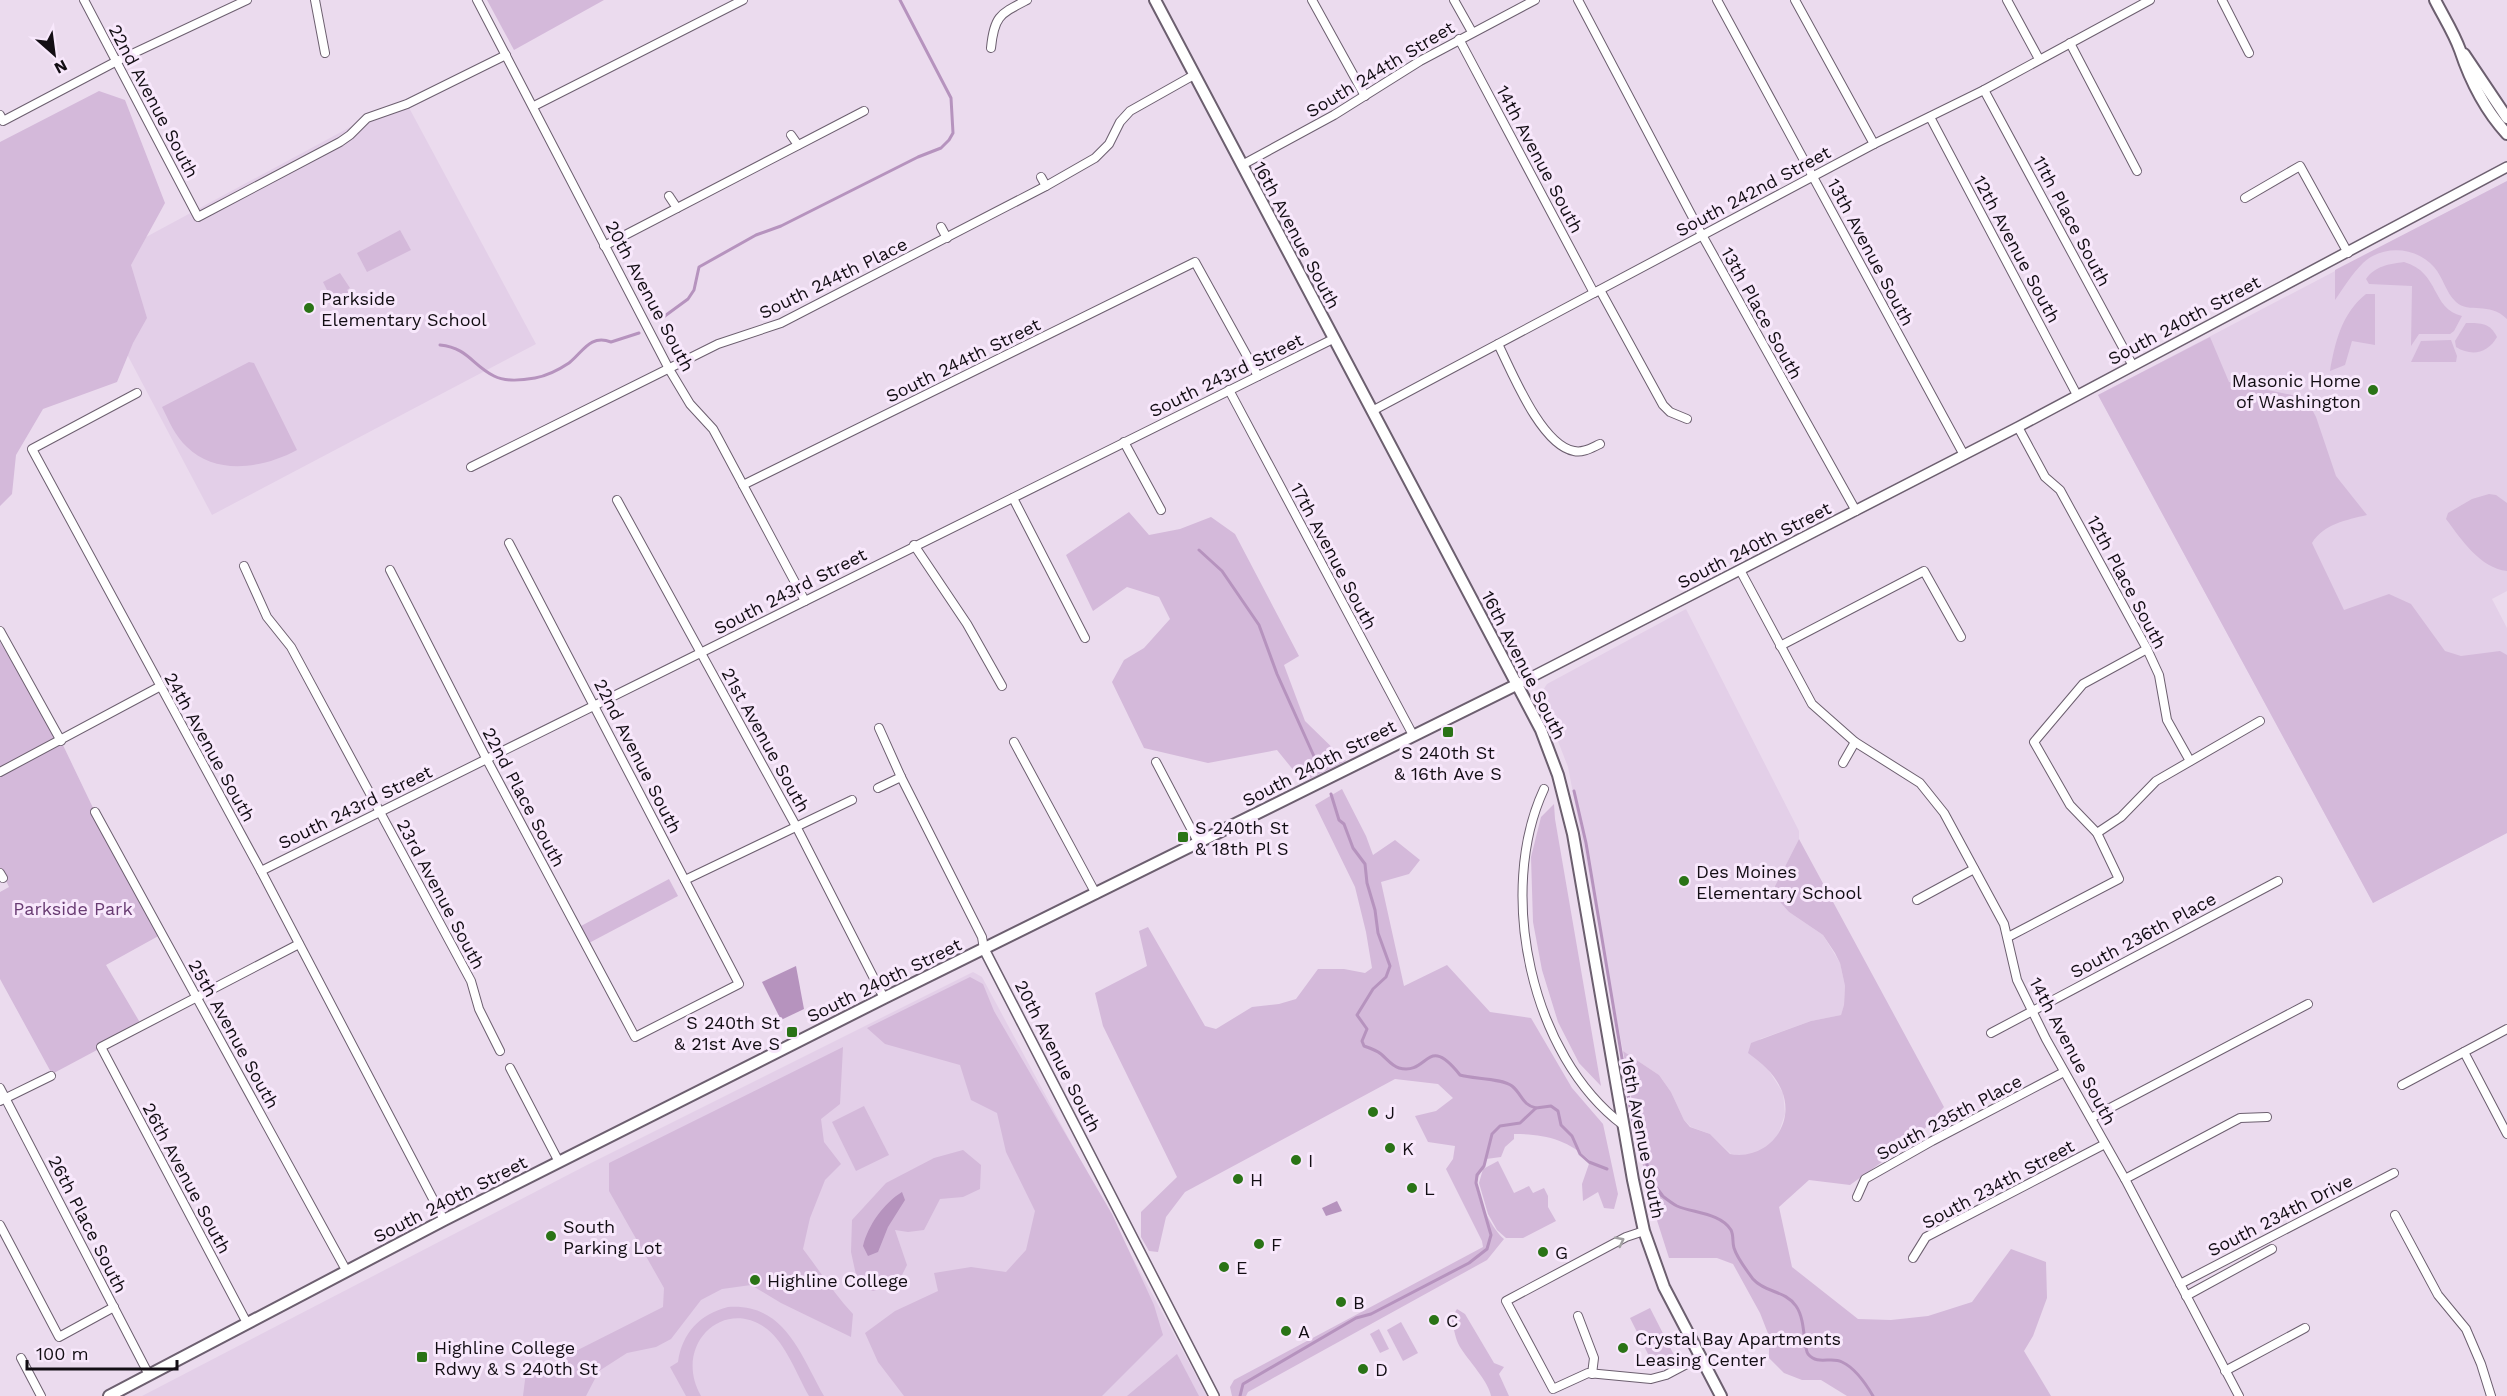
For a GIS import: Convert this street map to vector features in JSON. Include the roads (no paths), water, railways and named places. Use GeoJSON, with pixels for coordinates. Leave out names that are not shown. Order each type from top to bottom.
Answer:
{"type":"FeatureCollection","features":[{"type":"Feature","properties":{"kind":"main road","name":"16th Avenue South"},"geometry":{"type":"LineString","coordinates":[[1155,0],[1541,730],[1567,807],[1644,1232],[1664,1287],[1721,1396]]}},
{"type":"Feature","properties":{"kind":"main road"},"geometry":{"type":"LineString","coordinates":[[2435,0],[2460,49],[2462,60],[2477,92],[2507,134]]}},
{"type":"Feature","properties":{"kind":"main road"},"geometry":{"type":"LineString","coordinates":[[2460,49],[2468,57],[2496,105],[2507,117]]}},
{"type":"Feature","properties":{"kind":"main road","name":"South 240th Street"},"geometry":{"type":"LineString","coordinates":[[110,1396],[444,1220],[884,998],[1518,684]]}},
{"type":"Feature","properties":{"kind":"street","name":"22nd Avenue South"},"geometry":{"type":"LineString","coordinates":[[84,0],[198,217],[340,142],[367,118],[407,104],[506,55]]}},
{"type":"Feature","properties":{"kind":"street"},"geometry":{"type":"LineString","coordinates":[[2,118],[247,0]]}},
{"type":"Feature","properties":{"kind":"street"},"geometry":{"type":"LineString","coordinates":[[315,0],[325,52]]}},
{"type":"Feature","properties":{"kind":"street","name":"20th Avenue South"},"geometry":{"type":"LineString","coordinates":[[477,0],[669,369],[690,404],[713,429],[805,601]]}},
{"type":"Feature","properties":{"kind":"street"},"geometry":{"type":"LineString","coordinates":[[534,106],[743,0]]}},
{"type":"Feature","properties":{"kind":"street"},"geometry":{"type":"LineString","coordinates":[[991,48],[992,31],[998,17],[1027,0]]}},
{"type":"Feature","properties":{"kind":"street"},"geometry":{"type":"LineString","coordinates":[[1312,0],[1365,96]]}},
{"type":"Feature","properties":{"kind":"street"},"geometry":{"type":"LineString","coordinates":[[1454,0],[1473,32]]}},
{"type":"Feature","properties":{"kind":"street","name":"South 244th Street"},"geometry":{"type":"LineString","coordinates":[[1242,165],[1365,96],[1459,39],[1535,0]]}},
{"type":"Feature","properties":{"kind":"street","name":"13th Place South"},"geometry":{"type":"LineString","coordinates":[[1578,0],[1702,235],[1856,511]]}},
{"type":"Feature","properties":{"kind":"street","name":"13th Avenue South"},"geometry":{"type":"LineString","coordinates":[[1717,0],[1964,455]]}},
{"type":"Feature","properties":{"kind":"street"},"geometry":{"type":"LineString","coordinates":[[1794,0],[1874,144]]}},
{"type":"Feature","properties":{"kind":"street"},"geometry":{"type":"LineString","coordinates":[[2007,0],[2039,59]]}},
{"type":"Feature","properties":{"kind":"street","name":"South 242nd Street"},"geometry":{"type":"LineString","coordinates":[[1372,411],[1812,176],[1984,90],[2150,0]]}},
{"type":"Feature","properties":{"kind":"street"},"geometry":{"type":"LineString","coordinates":[[2222,0],[2249,53]]}},
{"type":"Feature","properties":{"kind":"street","name":"14th Avenue South"},"geometry":{"type":"LineString","coordinates":[[1459,39],[1597,291],[1663,405],[1670,412],[1687,419]]}},
{"type":"Feature","properties":{"kind":"street"},"geometry":{"type":"LineString","coordinates":[[2070,43],[2137,171]]}},
{"type":"Feature","properties":{"kind":"street","name":"South 244th Place"},"geometry":{"type":"LineString","coordinates":[[471,467],[730,339],[781,323],[1046,186],[1100,154],[1109,144],[1120,122],[1130,111],[1194,75]]}},
{"type":"Feature","properties":{"kind":"street","name":"11th Place South"},"geometry":{"type":"LineString","coordinates":[[1984,90],[2133,366]]}},
{"type":"Feature","properties":{"kind":"street"},"geometry":{"type":"LineString","coordinates":[[604,246],[864,111]]}},
{"type":"Feature","properties":{"kind":"street","name":"12th Avenue South"},"geometry":{"type":"LineString","coordinates":[[1930,117],[2077,395]]}},
{"type":"Feature","properties":{"kind":"street"},"geometry":{"type":"LineString","coordinates":[[791,135],[798,145]]}},
{"type":"Feature","properties":{"kind":"street"},"geometry":{"type":"LineString","coordinates":[[2245,198],[2300,166],[2348,253]]}},
{"type":"Feature","properties":{"kind":"street","name":"South 240th Street"},"geometry":{"type":"LineString","coordinates":[[1518,684],[2018,427],[2507,167]]}},
{"type":"Feature","properties":{"kind":"street"},"geometry":{"type":"LineString","coordinates":[[1041,177],[1046,186]]}},
{"type":"Feature","properties":{"kind":"street"},"geometry":{"type":"LineString","coordinates":[[669,196],[677,208]]}},
{"type":"Feature","properties":{"kind":"street"},"geometry":{"type":"LineString","coordinates":[[942,227],[947,238]]}},
{"type":"Feature","properties":{"kind":"street","name":"South 244th Street"},"geometry":{"type":"LineString","coordinates":[[743,484],[1195,262],[1258,376]]}},
{"type":"Feature","properties":{"kind":"street","name":"South 243rd Street"},"geometry":{"type":"LineString","coordinates":[[261,871],[1333,339]]}},
{"type":"Feature","properties":{"kind":"street"},"geometry":{"type":"LineString","coordinates":[[1498,344],[1529,404],[1552,439],[1575,452],[1600,444]]}},
{"type":"Feature","properties":{"kind":"street","name":"17th Avenue South"},"geometry":{"type":"LineString","coordinates":[[1229,390],[1413,735]]}},
{"type":"Feature","properties":{"kind":"street","name":"24th Avenue South"},"geometry":{"type":"LineString","coordinates":[[137,393],[32,449],[159,687],[261,871],[444,1220]]}},
{"type":"Feature","properties":{"kind":"street","name":"12th Place South"},"geometry":{"type":"LineString","coordinates":[[2018,427],[2045,477],[2060,490],[2147,649],[2159,675],[2167,720],[2190,761]]}},
{"type":"Feature","properties":{"kind":"street"},"geometry":{"type":"LineString","coordinates":[[1124,442],[1161,510]]}},
{"type":"Feature","properties":{"kind":"street"},"geometry":{"type":"LineString","coordinates":[[1012,498],[1085,638]]}},
{"type":"Feature","properties":{"kind":"street","name":"21st Avenue South"},"geometry":{"type":"LineString","coordinates":[[617,500],[797,828],[884,998]]}},
{"type":"Feature","properties":{"kind":"street","name":"22nd Avenue South"},"geometry":{"type":"LineString","coordinates":[[508,543],[739,984]]}},
{"type":"Feature","properties":{"kind":"street"},"geometry":{"type":"LineString","coordinates":[[914,545],[967,624],[1002,686]]}},
{"type":"Feature","properties":{"kind":"street","name":"23rd Avenue South"},"geometry":{"type":"LineString","coordinates":[[244,566],[267,617],[291,647],[471,981],[479,1009],[500,1051]]}},
{"type":"Feature","properties":{"kind":"street","name":"22nd Place South"},"geometry":{"type":"LineString","coordinates":[[390,570],[486,758],[635,1037],[739,984]]}},
{"type":"Feature","properties":{"kind":"street","name":"14th Avenue South"},"geometry":{"type":"LineString","coordinates":[[1740,570],[1812,704],[1855,742],[1916,780],[1928,791],[1944,813],[2004,924],[2015,973],[2064,1072],[2125,1179],[2239,1396]]}},
{"type":"Feature","properties":{"kind":"street"},"geometry":{"type":"LineString","coordinates":[[1780,646],[1924,571],[1961,637]]}},
{"type":"Feature","properties":{"kind":"street"},"geometry":{"type":"LineString","coordinates":[[0,631],[61,741]]}},
{"type":"Feature","properties":{"kind":"street"},"geometry":{"type":"LineString","coordinates":[[2008,937],[2119,879],[2097,833],[2070,805],[2034,742],[2083,684],[2147,649]]}},
{"type":"Feature","properties":{"kind":"street"},"geometry":{"type":"LineString","coordinates":[[0,772],[159,687]]}},
{"type":"Feature","properties":{"kind":"street"},"geometry":{"type":"LineString","coordinates":[[2097,833],[2121,817],[2156,781],[2260,721]]}},
{"type":"Feature","properties":{"kind":"street","name":"20th Avenue South"},"geometry":{"type":"LineString","coordinates":[[879,728],[901,777],[982,937],[984,949],[1214,1396]]}},
{"type":"Feature","properties":{"kind":"street"},"geometry":{"type":"LineString","coordinates":[[1014,742],[1096,894]]}},
{"type":"Feature","properties":{"kind":"street"},"geometry":{"type":"LineString","coordinates":[[1842,763],[1855,742]]}},
{"type":"Feature","properties":{"kind":"street"},"geometry":{"type":"LineString","coordinates":[[1156,762],[1198,842]]}},
{"type":"Feature","properties":{"kind":"street"},"geometry":{"type":"LineString","coordinates":[[878,788],[901,777]]}},
{"type":"Feature","properties":{"kind":"street"},"geometry":{"type":"LineString","coordinates":[[1544,789],[1528,830],[1523,878],[1527,940],[1535,984],[1544,1016],[1560,1048],[1599,1104],[1623,1125]]}},
{"type":"Feature","properties":{"kind":"street"},"geometry":{"type":"LineString","coordinates":[[685,880],[852,800]]}},
{"type":"Feature","properties":{"kind":"street","name":"25th Avenue South"},"geometry":{"type":"LineString","coordinates":[[95,812],[346,1270]]}},
{"type":"Feature","properties":{"kind":"street"},"geometry":{"type":"LineString","coordinates":[[1917,900],[1974,869]]}},
{"type":"Feature","properties":{"kind":"street","name":"South 236th Place"},"geometry":{"type":"LineString","coordinates":[[1991,1033],[2278,881]]}},
{"type":"Feature","properties":{"kind":"street"},"geometry":{"type":"LineString","coordinates":[[197,998],[299,944]]}},
{"type":"Feature","properties":{"kind":"street","name":"26th Avenue South"},"geometry":{"type":"LineString","coordinates":[[197,998],[101,1047],[247,1323]]}},
{"type":"Feature","properties":{"kind":"street"},"geometry":{"type":"LineString","coordinates":[[2091,1118],[2308,1004]]}},
{"type":"Feature","properties":{"kind":"street"},"geometry":{"type":"LineString","coordinates":[[2402,1084],[2507,1029]]}},
{"type":"Feature","properties":{"kind":"street"},"geometry":{"type":"LineString","coordinates":[[2464,1052],[2507,1134]]}},
{"type":"Feature","properties":{"kind":"street"},"geometry":{"type":"LineString","coordinates":[[510,1068],[559,1162]]}},
{"type":"Feature","properties":{"kind":"street","name":"South 235th Place"},"geometry":{"type":"LineString","coordinates":[[1857,1197],[1865,1179],[2064,1072]]}},
{"type":"Feature","properties":{"kind":"street"},"geometry":{"type":"LineString","coordinates":[[3,1100],[51,1076]]}},
{"type":"Feature","properties":{"kind":"street","name":"26th Place South"},"geometry":{"type":"LineString","coordinates":[[0,1088],[3,1100],[149,1375]]}},
{"type":"Feature","properties":{"kind":"street"},"geometry":{"type":"LineString","coordinates":[[2125,1179],[2240,1118],[2267,1117]]}},
{"type":"Feature","properties":{"kind":"street","name":"South 234th Street"},"geometry":{"type":"LineString","coordinates":[[1913,1258],[1926,1237],[2105,1144]]}},
{"type":"Feature","properties":{"kind":"street","name":"South 234th Drive"},"geometry":{"type":"LineString","coordinates":[[2180,1284],[2394,1173]]}},
{"type":"Feature","properties":{"kind":"street"},"geometry":{"type":"LineString","coordinates":[[2395,1215],[2438,1295],[2466,1329],[2481,1364],[2491,1396]]}},
{"type":"Feature","properties":{"kind":"street"},"geometry":{"type":"LineString","coordinates":[[0,1225],[59,1337],[114,1308]]}},
{"type":"Feature","properties":{"kind":"street"},"geometry":{"type":"LineString","coordinates":[[1644,1232],[1626,1237],[1506,1301],[1553,1389],[1581,1374],[1651,1379],[1666,1375],[1700,1357]]}},
{"type":"Feature","properties":{"kind":"street"},"geometry":{"type":"LineString","coordinates":[[2186,1296],[2272,1250]]}},
{"type":"Feature","properties":{"kind":"street"},"geometry":{"type":"LineString","coordinates":[[1578,1316],[1594,1358],[1592,1374]]}},
{"type":"Feature","properties":{"kind":"street"},"geometry":{"type":"LineString","coordinates":[[2225,1371],[2305,1328]]}},
{"type":"Feature","properties":{"kind":"street"},"geometry":{"type":"LineString","coordinates":[[21,1358],[41,1396]]}},
{"type":"Feature","properties":{"kind":"waterway"},"geometry":{"type":"LineString","coordinates":[[658,321],[688,299],[694,290],[699,267],[756,235],[781,226],[918,157],[941,148],[949,140],[953,133],[951,98],[900,0]]}},
{"type":"Feature","properties":{"kind":"waterway"},"geometry":{"type":"LineString","coordinates":[[440,345],[464,353],[494,376],[520,380],[539,377],[557,370],[569,363],[592,342],[598,340],[611,342],[639,333]]}},
{"type":"Feature","properties":{"kind":"waterway"},"geometry":{"type":"LineString","coordinates":[[1199,550],[1222,571],[1259,625],[1277,674],[1317,763]]}},
{"type":"Feature","properties":{"kind":"waterway"},"geometry":{"type":"LineString","coordinates":[[1574,791],[1586,843],[1632,1118],[1653,1183],[1662,1195]]}},
{"type":"Feature","properties":{"kind":"waterway"},"geometry":{"type":"LineString","coordinates":[[1331,794],[1339,820],[1344,824],[1353,848],[1365,864],[1378,933],[1390,966],[1386,977],[1373,989],[1357,1015],[1367,1029],[1362,1041],[1364,1046],[1373,1049],[1399,1068],[1409,1069],[1428,1058],[1440,1057],[1460,1075],[1507,1083],[1525,1102],[1536,1108]]}},
{"type":"Feature","properties":{"kind":"waterway"},"geometry":{"type":"LineString","coordinates":[[1240,1396],[1243,1384],[1356,1318],[1371,1314],[1469,1263],[1487,1249],[1491,1235],[1476,1183],[1477,1175],[1484,1166],[1492,1134],[1500,1126],[1520,1123],[1536,1108],[1551,1106],[1558,1111],[1561,1125],[1572,1136],[1580,1154],[1589,1162],[1607,1169]]}},
{"type":"Feature","properties":{"kind":"waterway"},"geometry":{"type":"LineString","coordinates":[[1654,1190],[1677,1206],[1714,1217],[1726,1224],[1732,1232],[1733,1246],[1737,1256],[1753,1279],[1763,1287],[1786,1297],[1796,1306],[1801,1318],[1808,1354],[1812,1358],[1838,1360],[1847,1365],[1860,1377],[1873,1396]]}},
{"type":"Feature","properties":{"kind":"place","name":"Parkside Elementary School"},"geometry":{"type":"Point","coordinates":[309,308]}},
{"type":"Feature","properties":{"kind":"place","name":"Masonic Home of Washington"},"geometry":{"type":"Point","coordinates":[2373,390]}},
{"type":"Feature","properties":{"kind":"place","name":"S 240th St & 16th Ave S"},"geometry":{"type":"Point","coordinates":[1448,732]}},
{"type":"Feature","properties":{"kind":"place","name":"S 240th St & 18th Pl S"},"geometry":{"type":"Point","coordinates":[1183,837]}},
{"type":"Feature","properties":{"kind":"place","name":"Des Moines Elementary School"},"geometry":{"type":"Point","coordinates":[1684,881]}},
{"type":"Feature","properties":{"kind":"place","name":"S 240th St & 21st Ave S"},"geometry":{"type":"Point","coordinates":[792,1032]}},
{"type":"Feature","properties":{"kind":"place","name":"J"},"geometry":{"type":"Point","coordinates":[1373,1112]}},
{"type":"Feature","properties":{"kind":"place","name":"K"},"geometry":{"type":"Point","coordinates":[1390,1148]}},
{"type":"Feature","properties":{"kind":"place","name":"I"},"geometry":{"type":"Point","coordinates":[1296,1160]}},
{"type":"Feature","properties":{"kind":"place","name":"H"},"geometry":{"type":"Point","coordinates":[1238,1179]}},
{"type":"Feature","properties":{"kind":"place","name":"L"},"geometry":{"type":"Point","coordinates":[1412,1188]}},
{"type":"Feature","properties":{"kind":"place","name":"South Parking Lot"},"geometry":{"type":"Point","coordinates":[551,1236]}},
{"type":"Feature","properties":{"kind":"place","name":"F"},"geometry":{"type":"Point","coordinates":[1259,1244]}},
{"type":"Feature","properties":{"kind":"place","name":"G"},"geometry":{"type":"Point","coordinates":[1543,1252]}},
{"type":"Feature","properties":{"kind":"place","name":"E"},"geometry":{"type":"Point","coordinates":[1224,1267]}},
{"type":"Feature","properties":{"kind":"place","name":"Highline College"},"geometry":{"type":"Point","coordinates":[755,1280]}},
{"type":"Feature","properties":{"kind":"place","name":"B"},"geometry":{"type":"Point","coordinates":[1341,1302]}},
{"type":"Feature","properties":{"kind":"place","name":"C"},"geometry":{"type":"Point","coordinates":[1434,1320]}},
{"type":"Feature","properties":{"kind":"place","name":"A"},"geometry":{"type":"Point","coordinates":[1286,1331]}},
{"type":"Feature","properties":{"kind":"place","name":"Crystal Bay Apartments Leasing Center"},"geometry":{"type":"Point","coordinates":[1623,1348]}},
{"type":"Feature","properties":{"kind":"place","name":"Highline College Rdwy & S 240th St"},"geometry":{"type":"Point","coordinates":[422,1357]}},
{"type":"Feature","properties":{"kind":"place","name":"D"},"geometry":{"type":"Point","coordinates":[1363,1369]}},
{"type":"Feature","properties":{"kind":"park label","name":"Parkside Park"},"geometry":{"type":"Point","coordinates":[73,908]}}]}
